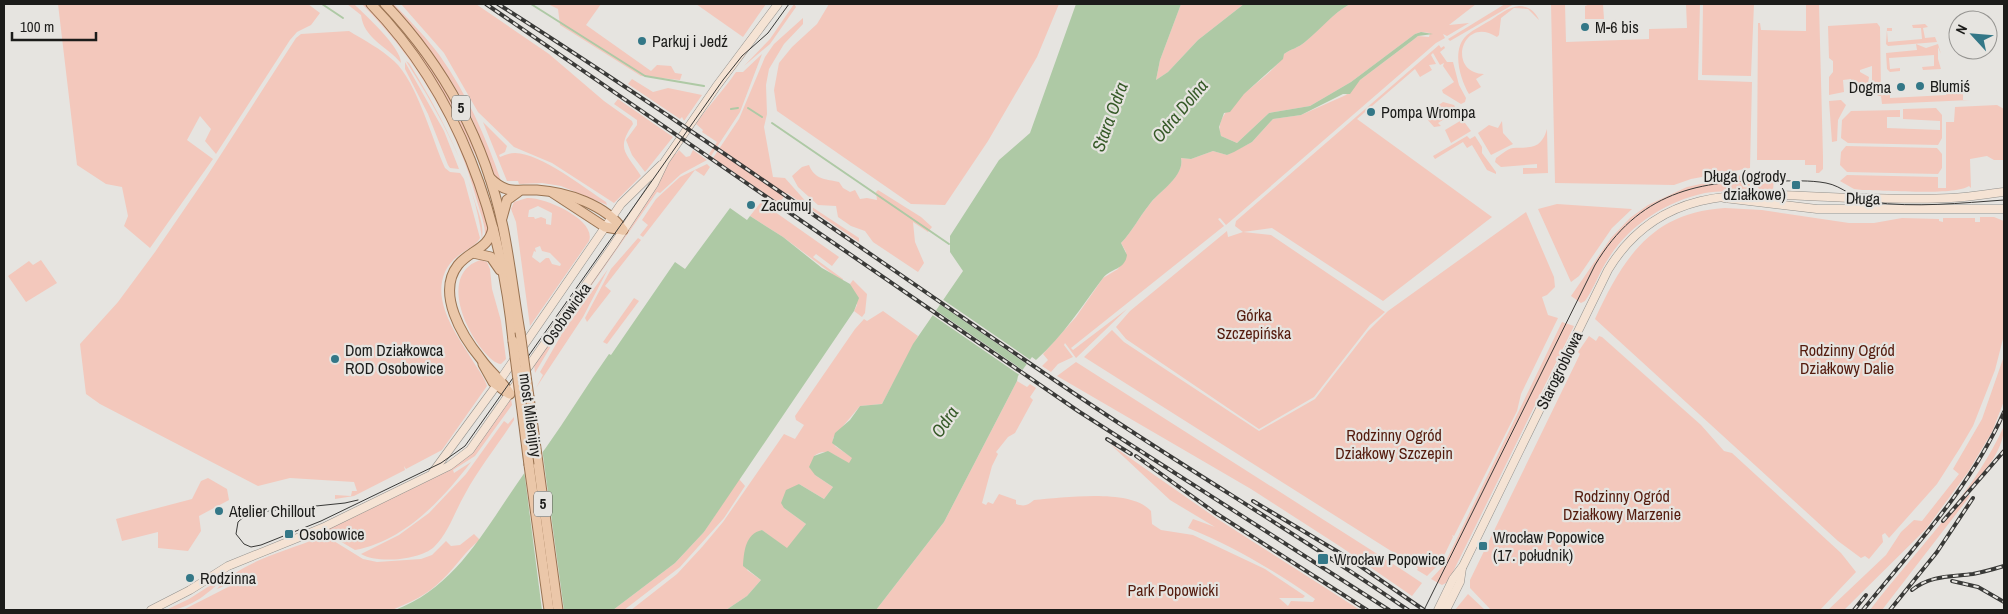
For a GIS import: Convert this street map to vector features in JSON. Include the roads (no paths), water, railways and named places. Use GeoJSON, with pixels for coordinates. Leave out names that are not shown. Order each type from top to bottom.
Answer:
{"type":"FeatureCollection","features":[{"type":"Feature","properties":{"kind":"main road","name":"5"},"geometry":{"type":"LineString","coordinates":[[371,4],[410,49],[448,108],[477,173],[494,228],[503,275]]}},
{"type":"Feature","properties":{"kind":"main road","name":"5"},"geometry":{"type":"LineString","coordinates":[[385,4],[432,60],[452,90],[467,120],[489,176],[501,220]]}},
{"type":"Feature","properties":{"kind":"main road"},"geometry":{"type":"LineString","coordinates":[[489,176],[501,188],[518,192],[536,190],[568,194],[612,217],[623,230]]}},
{"type":"Feature","properties":{"kind":"main road"},"geometry":{"type":"LineString","coordinates":[[501,220],[508,200],[518,192]]}},
{"type":"Feature","properties":{"kind":"main road"},"geometry":{"type":"LineString","coordinates":[[553,192],[563,201],[605,227],[623,230]]}},
{"type":"Feature","properties":{"kind":"main road","name":"most Milenijny"},"geometry":{"type":"LineString","coordinates":[[501,220],[520,332],[558,610]]}},
{"type":"Feature","properties":{"kind":"main road"},"geometry":{"type":"LineString","coordinates":[[494,228],[488,242],[464,259],[455,269],[450,281],[448,295],[452,309],[482,362],[510,394]]}},
{"type":"Feature","properties":{"kind":"main road"},"geometry":{"type":"LineString","coordinates":[[474,253],[491,257],[503,275]]}},
{"type":"Feature","properties":{"kind":"main road","name":"most Milenijny"},"geometry":{"type":"LineString","coordinates":[[503,275],[549,610]]}},
{"type":"Feature","properties":{"kind":"street","name":"Osobowicka"},"geometry":{"type":"LineString","coordinates":[[151,610],[190,590],[228,566],[322,528],[460,459],[470,450],[654,184],[664,162],[716,87],[778,4]]}},
{"type":"Feature","properties":{"kind":"street","name":"Osobowicka"},"geometry":{"type":"LineString","coordinates":[[431,474],[499,383],[612,217],[633,191],[664,162]]}},
{"type":"Feature","properties":{"kind":"street","name":"Długa"},"geometry":{"type":"LineString","coordinates":[[1689,204],[1736,194],[1939,198],[2004,192]]}},
{"type":"Feature","properties":{"kind":"street","name":"Długa"},"geometry":{"type":"LineString","coordinates":[[1722,198],[1819,209],[2004,210]]}},
{"type":"Feature","properties":{"kind":"street","name":"Starogroblowa"},"geometry":{"type":"LineString","coordinates":[[1438,610],[1463,566],[1613,261],[1625,246],[1646,226],[1671,211],[1689,204]]}},
{"type":"Feature","properties":{"kind":"street","name":"Starogroblowa"},"geometry":{"type":"LineString","coordinates":[[1446,610],[1458,587],[1463,566]]}},
{"type":"Feature","properties":{"kind":"water"},"geometry":{"type":"Polygon","coordinates":[[[1076,4],[1181,4],[1160,60],[1156,80],[1168,72],[1198,40],[1244,4],[1350,4],[1332,17],[1302,44],[1284,54],[1283,59],[1244,94],[1230,112],[1224,113],[1219,127],[1221,136],[1237,143],[1269,113],[1310,106],[1351,82],[1415,34],[1421,32],[1433,34],[1418,36],[1360,80],[1350,94],[1343,94],[1301,115],[1273,119],[1252,142],[1234,152],[1227,155],[1213,151],[1191,159],[1181,158],[1179,172],[1175,178],[1153,200],[1121,243],[1127,255],[1124,264],[1103,278],[1055,341],[1036,360],[1032,357],[1018,376],[944,522],[876,610],[726,610],[747,596],[761,580],[743,566],[746,544],[749,539],[756,532],[762,530],[787,548],[806,524],[784,508],[781,503],[786,490],[799,484],[824,499],[833,487],[815,475],[809,467],[814,456],[828,451],[849,463],[852,458],[832,443],[835,433],[850,420],[860,406],[882,404],[913,344],[963,271],[950,252],[950,236],[999,160],[1030,133],[1076,4]]]}},
{"type":"Feature","properties":{"kind":"water"},"geometry":{"type":"Polygon","coordinates":[[[730,208],[747,220],[750,216],[783,237],[822,268],[850,284],[859,298],[854,311],[704,532],[675,563],[613,610],[395,610],[417,600],[436,587],[453,571],[483,535],[525,472],[545,449],[609,354],[611,355],[675,262],[685,269],[730,208]]]}},
{"type":"Feature","properties":{"kind":"waterway"},"geometry":{"type":"LineString","coordinates":[[322,4],[343,18]]}},
{"type":"Feature","properties":{"kind":"waterway"},"geometry":{"type":"LineString","coordinates":[[531,4],[645,76],[704,86]]}},
{"type":"Feature","properties":{"kind":"waterway"},"geometry":{"type":"LineString","coordinates":[[731,109],[738,108]]}},
{"type":"Feature","properties":{"kind":"waterway"},"geometry":{"type":"LineString","coordinates":[[748,108],[762,117]]}},
{"type":"Feature","properties":{"kind":"waterway"},"geometry":{"type":"LineString","coordinates":[[772,123],[949,244]]}},
{"type":"Feature","properties":{"kind":"tram line"},"geometry":{"type":"LineString","coordinates":[[358,500],[248,513],[238,522],[236,534],[244,544],[251,547],[261,545],[321,521],[441,463],[465,446],[723,80],[742,56],[768,33],[789,4]]}},
{"type":"Feature","properties":{"kind":"tram line"},"geometry":{"type":"LineString","coordinates":[[1424,610],[1595,265],[1612,241],[1630,221],[1651,206],[1673,195],[1696,188],[1721,183],[1748,181],[1814,181],[1838,187],[1865,201],[1888,204],[1938,204],[2004,200]]}},
{"type":"Feature","properties":{"kind":"railway"},"geometry":{"type":"LineString","coordinates":[[486,4],[1078,411],[1389,610]]}},
{"type":"Feature","properties":{"kind":"railway"},"geometry":{"type":"LineString","coordinates":[[498,4],[718,149],[1081,398],[1408,610]]}},
{"type":"Feature","properties":{"kind":"railway"},"geometry":{"type":"LineString","coordinates":[[1863,610],[1940,516],[1958,491],[1991,439],[2004,412]]}},
{"type":"Feature","properties":{"kind":"railway"},"geometry":{"type":"LineString","coordinates":[[1107,439],[1131,454]]}},
{"type":"Feature","properties":{"kind":"railway"},"geometry":{"type":"LineString","coordinates":[[1943,521],[2004,451]]}},
{"type":"Feature","properties":{"kind":"railway"},"geometry":{"type":"LineString","coordinates":[[1136,456],[1214,512],[1367,610]]}},
{"type":"Feature","properties":{"kind":"railway"},"geometry":{"type":"LineString","coordinates":[[1890,610],[1937,552],[1973,498]]}},
{"type":"Feature","properties":{"kind":"railway"},"geometry":{"type":"LineString","coordinates":[[1253,501],[1350,559],[1424,610]]}},
{"type":"Feature","properties":{"kind":"railway"},"geometry":{"type":"LineString","coordinates":[[1912,590],[1934,579],[1973,574],[2004,566]]}},
{"type":"Feature","properties":{"kind":"railway"},"geometry":{"type":"LineString","coordinates":[[1952,581],[1978,587],[2004,602]]}},
{"type":"Feature","properties":{"kind":"railway"},"geometry":{"type":"LineString","coordinates":[[1854,610],[1866,595]]}},
{"type":"Feature","properties":{"kind":"place","name":"M-6 bis"},"geometry":{"type":"Point","coordinates":[1585,27]}},
{"type":"Feature","properties":{"kind":"place","name":"Parkuj i Jedź"},"geometry":{"type":"Point","coordinates":[642,41]}},
{"type":"Feature","properties":{"kind":"place","name":"Blumiś"},"geometry":{"type":"Point","coordinates":[1920,86]}},
{"type":"Feature","properties":{"kind":"place","name":"Dogma"},"geometry":{"type":"Point","coordinates":[1901,87]}},
{"type":"Feature","properties":{"kind":"place","name":"Pompa Wrompa"},"geometry":{"type":"Point","coordinates":[1371,112]}},
{"type":"Feature","properties":{"kind":"place","name":"Długa (ogrody działkowe)"},"geometry":{"type":"Point","coordinates":[1796,185]}},
{"type":"Feature","properties":{"kind":"place","name":"Zacumuj"},"geometry":{"type":"Point","coordinates":[751,205]}},
{"type":"Feature","properties":{"kind":"place","name":"Dom Działkowca ROD Osobowice"},"geometry":{"type":"Point","coordinates":[335,359]}},
{"type":"Feature","properties":{"kind":"place","name":"Atelier Chillout"},"geometry":{"type":"Point","coordinates":[219,511]}},
{"type":"Feature","properties":{"kind":"place","name":"Osobowice"},"geometry":{"type":"Point","coordinates":[289,534]}},
{"type":"Feature","properties":{"kind":"place","name":"Wrocław Popowice (17. południk)"},"geometry":{"type":"Point","coordinates":[1483,546]}},
{"type":"Feature","properties":{"kind":"place","name":"Wrocław Popowice"},"geometry":{"type":"Point","coordinates":[1323,559]}},
{"type":"Feature","properties":{"kind":"place","name":"Rodzinna"},"geometry":{"type":"Point","coordinates":[190,578]}},
{"type":"Feature","properties":{"kind":"water label","name":"Odra Dolna"},"geometry":{"type":"Point","coordinates":[1180,111]}},
{"type":"Feature","properties":{"kind":"water label","name":"Stara Odra"},"geometry":{"type":"Point","coordinates":[1110,117]}},
{"type":"Feature","properties":{"kind":"water label","name":"Odra"},"geometry":{"type":"Point","coordinates":[945,422]}},
{"type":"Feature","properties":{"kind":"park label","name":"Górka Szczepińska"},"geometry":{"type":"Point","coordinates":[1254,324]}},
{"type":"Feature","properties":{"kind":"park label","name":"Rodzinny Ogród Działkowy Dalie"},"geometry":{"type":"Point","coordinates":[1847,359]}},
{"type":"Feature","properties":{"kind":"park label","name":"Rodzinny Ogród Działkowy Szczepin"},"geometry":{"type":"Point","coordinates":[1394,444]}},
{"type":"Feature","properties":{"kind":"park label","name":"Rodzinny Ogród Działkowy Marzenie"},"geometry":{"type":"Point","coordinates":[1622,505]}},
{"type":"Feature","properties":{"kind":"park label","name":"Park Popowicki"},"geometry":{"type":"Point","coordinates":[1173,590]}}]}
